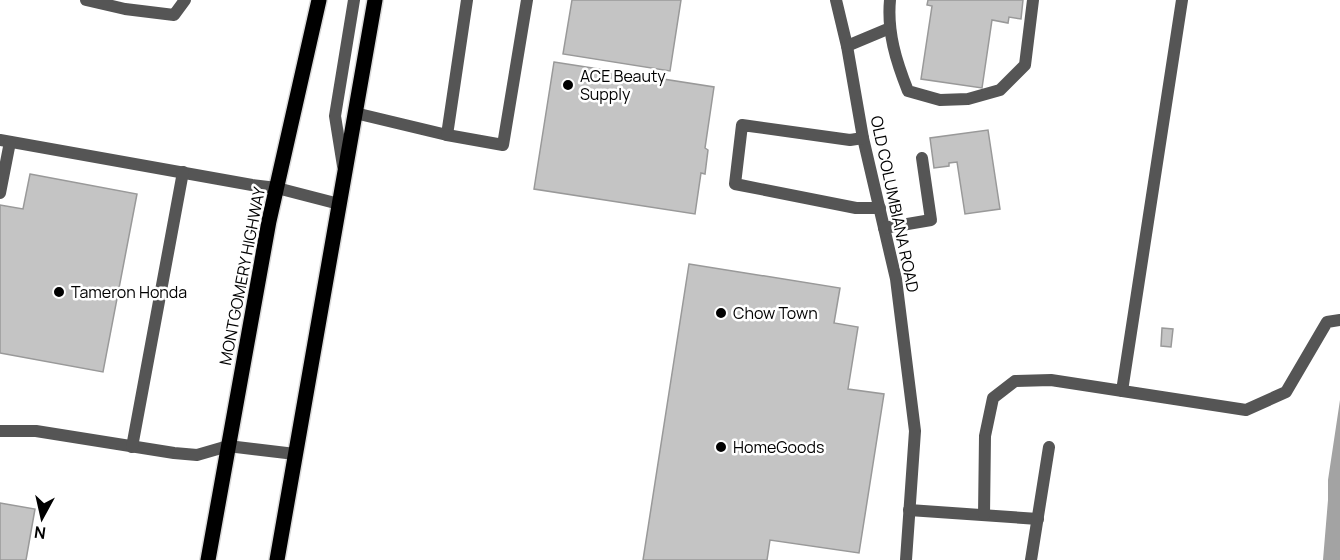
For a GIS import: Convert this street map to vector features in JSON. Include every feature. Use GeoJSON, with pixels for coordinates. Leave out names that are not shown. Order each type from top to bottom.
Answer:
{"type":"FeatureCollection","features":[{"type":"Feature","properties":{"kind":"main road","name":"MONTGOMERY HIGHWAY"},"geometry":{"type":"LineString","coordinates":[[208,560],[277,188],[319,0]]}},
{"type":"Feature","properties":{"kind":"main road"},"geometry":{"type":"LineString","coordinates":[[277,560],[375,0]]}},
{"type":"Feature","properties":{"kind":"lane"},"geometry":{"type":"LineString","coordinates":[[86,0],[125,9],[174,15],[185,0]]}},
{"type":"Feature","properties":{"kind":"lane"},"geometry":{"type":"LineString","coordinates":[[344,173],[335,116],[354,0]]}},
{"type":"Feature","properties":{"kind":"lane"},"geometry":{"type":"LineString","coordinates":[[447,135],[467,0]]}},
{"type":"Feature","properties":{"kind":"lane"},"geometry":{"type":"LineString","coordinates":[[355,113],[447,135],[503,145],[527,0]]}},
{"type":"Feature","properties":{"kind":"lane","name":"OLD COLUMBIANA ROAD"},"geometry":{"type":"LineString","coordinates":[[836,0],[847,46],[863,138],[896,279],[915,431],[906,560]]}},
{"type":"Feature","properties":{"kind":"lane"},"geometry":{"type":"LineString","coordinates":[[890,0],[890,28],[896,61],[908,91],[940,100],[968,99],[1000,90],[1025,65],[1033,0]]}},
{"type":"Feature","properties":{"kind":"lane"},"geometry":{"type":"LineString","coordinates":[[1122,391],[1182,0]]}},
{"type":"Feature","properties":{"kind":"lane"},"geometry":{"type":"LineString","coordinates":[[847,46],[890,28]]}},
{"type":"Feature","properties":{"kind":"lane"},"geometry":{"type":"LineString","coordinates":[[863,138],[850,140],[742,125],[735,184],[856,208],[880,208]]}},
{"type":"Feature","properties":{"kind":"lane"},"geometry":{"type":"LineString","coordinates":[[0,193],[5,141],[277,188],[339,204]]}},
{"type":"Feature","properties":{"kind":"lane"},"geometry":{"type":"LineString","coordinates":[[885,228],[931,220],[922,158]]}},
{"type":"Feature","properties":{"kind":"lane"},"geometry":{"type":"LineString","coordinates":[[132,447],[183,171]]}},
{"type":"Feature","properties":{"kind":"lane"},"geometry":{"type":"LineString","coordinates":[[984,515],[985,436],[993,398],[1015,381],[1051,380],[1246,410],[1286,392],[1326,322],[1340,320]]}},
{"type":"Feature","properties":{"kind":"lane"},"geometry":{"type":"LineString","coordinates":[[0,431],[36,430],[132,447],[197,455],[228,446],[295,454]]}},
{"type":"Feature","properties":{"kind":"lane"},"geometry":{"type":"LineString","coordinates":[[1031,560],[1049,447]]}},
{"type":"Feature","properties":{"kind":"lane"},"geometry":{"type":"LineString","coordinates":[[909,510],[1038,519]]}},
{"type":"Feature","properties":{"kind":"shaded area"},"geometry":{"type":"Polygon","coordinates":[[[1340,400],[1340,560],[1323,560],[1328,480],[1340,400]]]}},
{"type":"Feature","properties":{"kind":"building"},"geometry":{"type":"Polygon","coordinates":[[[572,0],[681,0],[670,71],[563,54],[572,0]]]}},
{"type":"Feature","properties":{"kind":"building"},"geometry":{"type":"Polygon","coordinates":[[[928,0],[1023,0],[1021,19],[1009,17],[1008,23],[992,20],[982,88],[921,79],[932,6],[927,5],[928,0]]]}},
{"type":"Feature","properties":{"kind":"building"},"geometry":{"type":"Polygon","coordinates":[[[554,62],[714,87],[705,148],[708,150],[705,174],[701,173],[695,214],[534,189],[554,62]]]}},
{"type":"Feature","properties":{"kind":"building"},"geometry":{"type":"Polygon","coordinates":[[[988,130],[1000,209],[965,214],[957,162],[949,163],[949,166],[934,168],[930,138],[988,130]]]}},
{"type":"Feature","properties":{"kind":"building","name":"Tameron Honda"},"geometry":{"type":"Polygon","coordinates":[[[30,174],[137,194],[103,372],[0,353],[0,205],[23,209],[30,174]]]}},
{"type":"Feature","properties":{"kind":"building"},"geometry":{"type":"Polygon","coordinates":[[[689,264],[840,288],[834,323],[858,327],[848,389],[884,394],[859,553],[770,540],[767,560],[643,560],[689,264]]]}},
{"type":"Feature","properties":{"kind":"building"},"geometry":{"type":"Polygon","coordinates":[[[1162,328],[1173,329],[1171,347],[1161,346],[1162,328]]]}},
{"type":"Feature","properties":{"kind":"building"},"geometry":{"type":"Polygon","coordinates":[[[0,503],[35,509],[26,560],[0,560],[0,503]]]}},
{"type":"Feature","properties":{"kind":"place","name":"ACE Beauty Supply"},"geometry":{"type":"Point","coordinates":[568,85]}},
{"type":"Feature","properties":{"kind":"place","name":"Tameron Honda"},"geometry":{"type":"Point","coordinates":[59,292]}},
{"type":"Feature","properties":{"kind":"place","name":"Chow Town"},"geometry":{"type":"Point","coordinates":[721,313]}},
{"type":"Feature","properties":{"kind":"place","name":"HomeGoods"},"geometry":{"type":"Point","coordinates":[721,447]}}]}
